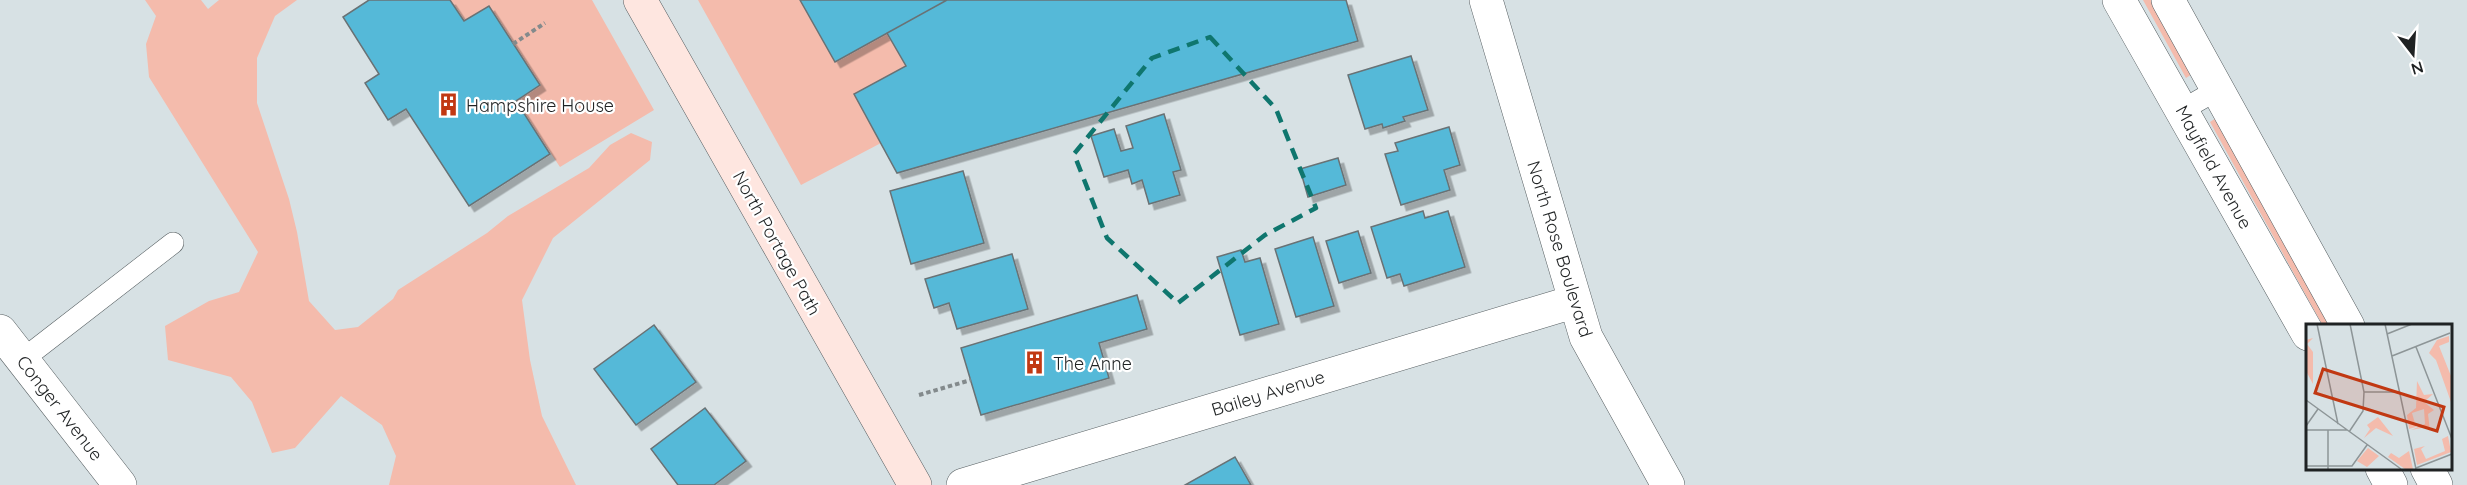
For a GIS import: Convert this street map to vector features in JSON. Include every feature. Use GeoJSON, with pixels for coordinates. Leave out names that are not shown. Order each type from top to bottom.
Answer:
{"type":"FeatureCollection","features":[{"type":"Feature","properties":{"kind":"main road","name":"North Portage Path"},"geometry":{"type":"LineString","coordinates":[[640,0],[915,485]]}},
{"type":"Feature","properties":{"kind":"street","name":"North Rose Boulevard"},"geometry":{"type":"LineString","coordinates":[[1486,0],[1586,337],[1668,485]]}},
{"type":"Feature","properties":{"kind":"street","name":"Mayfield Avenue"},"geometry":{"type":"LineString","coordinates":[[2119,0],[2306,330]]}},
{"type":"Feature","properties":{"kind":"street"},"geometry":{"type":"LineString","coordinates":[[2168,0],[2347,324]]}},
{"type":"Feature","properties":{"kind":"street","name":"Bailey Avenue"},"geometry":{"type":"LineString","coordinates":[[963,485],[1574,302]]}},
{"type":"Feature","properties":{"kind":"street","name":"Conger Avenue"},"geometry":{"type":"LineString","coordinates":[[0,331],[120,485]]}},
{"type":"Feature","properties":{"kind":"street"},"geometry":{"type":"LineString","coordinates":[[2383,470],[2391,485]]}},
{"type":"Feature","properties":{"kind":"street"},"geometry":{"type":"LineString","coordinates":[[2428,470],[2436,485]]}},
{"type":"Feature","properties":{"kind":"lane"},"geometry":{"type":"LineString","coordinates":[[2182,110],[2217,90]]}},
{"type":"Feature","properties":{"kind":"lane"},"geometry":{"type":"LineString","coordinates":[[22,360],[173,243]]}},
{"type":"Feature","properties":{"kind":"path"},"geometry":{"type":"LineString","coordinates":[[513,44],[545,23]]}},
{"type":"Feature","properties":{"kind":"path"},"geometry":{"type":"LineString","coordinates":[[919,395],[971,380]]}},
{"type":"Feature","properties":{"kind":"highlighted area"},"geometry":{"type":"Polygon","coordinates":[[[1210,37],[1276,109],[1316,208],[1265,235],[1178,303],[1107,238],[1074,154],[1152,58],[1210,37]]]}},
{"type":"Feature","properties":{"kind":"shaded area"},"geometry":{"type":"Polygon","coordinates":[[[145,0],[201,0],[208,9],[219,0],[297,0],[275,16],[257,58],[257,103],[289,199],[309,301],[335,330],[358,327],[393,299],[398,290],[487,233],[508,216],[589,168],[610,145],[631,133],[652,142],[650,160],[553,238],[522,300],[530,360],[542,416],[576,485],[389,485],[396,456],[382,425],[341,396],[295,448],[272,453],[252,402],[231,377],[168,360],[165,326],[209,301],[239,292],[258,252],[149,77],[146,44],[156,16],[145,0]]]}},
{"type":"Feature","properties":{"kind":"shaded area"},"geometry":{"type":"Polygon","coordinates":[[[450,0],[592,0],[654,110],[560,167],[516,101],[539,85],[489,6],[464,21],[450,0]]]}},
{"type":"Feature","properties":{"kind":"shaded area"},"geometry":{"type":"Polygon","coordinates":[[[698,0],[800,0],[835,62],[887,33],[906,66],[881,143],[801,185],[698,0]]]}},
{"type":"Feature","properties":{"kind":"shaded area"},"geometry":{"type":"Polygon","coordinates":[[[2143,0],[2158,0],[2197,71],[2186,78],[2143,0]]]}},
{"type":"Feature","properties":{"kind":"shaded area"},"geometry":{"type":"Polygon","coordinates":[[[2224,113],[2339,324],[2322,324],[2210,122],[2224,113]]]}},
{"type":"Feature","properties":{"kind":"building","name":"Hampshire House"},"geometry":{"type":"Polygon","coordinates":[[[369,0],[450,0],[464,21],[489,6],[540,85],[516,101],[550,154],[469,206],[406,109],[388,120],[365,83],[379,74],[343,17],[369,0]]]}},
{"type":"Feature","properties":{"kind":"building"},"geometry":{"type":"Polygon","coordinates":[[[800,0],[947,0],[835,62],[800,0]]]}},
{"type":"Feature","properties":{"kind":"building"},"geometry":{"type":"Polygon","coordinates":[[[947,0],[1346,0],[1358,41],[897,173],[854,94],[906,66],[887,33],[947,0]]]}},
{"type":"Feature","properties":{"kind":"building"},"geometry":{"type":"Polygon","coordinates":[[[1411,56],[1428,110],[1403,117],[1405,121],[1383,128],[1382,124],[1365,129],[1348,75],[1411,56]]]}},
{"type":"Feature","properties":{"kind":"building"},"geometry":{"type":"Polygon","coordinates":[[[1164,114],[1181,170],[1173,172],[1180,195],[1149,204],[1142,180],[1132,184],[1128,170],[1104,177],[1091,136],[1114,129],[1121,151],[1133,148],[1126,126],[1164,114]]]}},
{"type":"Feature","properties":{"kind":"building"},"geometry":{"type":"Polygon","coordinates":[[[1449,127],[1460,165],[1444,170],[1450,190],[1401,205],[1385,154],[1398,151],[1395,143],[1449,127]]]}},
{"type":"Feature","properties":{"kind":"building"},"geometry":{"type":"Polygon","coordinates":[[[1338,158],[1346,185],[1308,197],[1300,169],[1338,158]]]}},
{"type":"Feature","properties":{"kind":"building"},"geometry":{"type":"Polygon","coordinates":[[[963,171],[984,243],[911,264],[890,191],[963,171]]]}},
{"type":"Feature","properties":{"kind":"building"},"geometry":{"type":"Polygon","coordinates":[[[1423,211],[1425,218],[1448,211],[1465,267],[1404,286],[1400,274],[1387,278],[1371,227],[1423,211]]]}},
{"type":"Feature","properties":{"kind":"building"},"geometry":{"type":"Polygon","coordinates":[[[1358,231],[1371,273],[1339,283],[1326,241],[1358,231]]]}},
{"type":"Feature","properties":{"kind":"building"},"geometry":{"type":"Polygon","coordinates":[[[1313,237],[1334,306],[1296,317],[1275,249],[1313,237]]]}},
{"type":"Feature","properties":{"kind":"building"},"geometry":{"type":"Polygon","coordinates":[[[1241,250],[1245,262],[1260,258],[1279,324],[1240,335],[1217,257],[1241,250]]]}},
{"type":"Feature","properties":{"kind":"building"},"geometry":{"type":"Polygon","coordinates":[[[1012,254],[1028,309],[957,329],[949,303],[934,308],[925,279],[1012,254]]]}},
{"type":"Feature","properties":{"kind":"building","name":"The Anne"},"geometry":{"type":"Polygon","coordinates":[[[1137,295],[1147,329],[1099,343],[1109,378],[981,415],[961,348],[1137,295]]]}},
{"type":"Feature","properties":{"kind":"building"},"geometry":{"type":"Polygon","coordinates":[[[654,325],[696,382],[636,425],[594,369],[654,325]]]}},
{"type":"Feature","properties":{"kind":"building"},"geometry":{"type":"Polygon","coordinates":[[[705,408],[746,461],[714,485],[678,485],[651,449],[705,408]]]}},
{"type":"Feature","properties":{"kind":"building"},"geometry":{"type":"Polygon","coordinates":[[[1235,457],[1251,485],[1185,485],[1235,457]]]}},
{"type":"Feature","properties":{"kind":"place","name":"Hampshire House"},"geometry":{"type":"Point","coordinates":[448,105]}},
{"type":"Feature","properties":{"kind":"place","name":"The Anne"},"geometry":{"type":"Point","coordinates":[1035,363]}}]}
